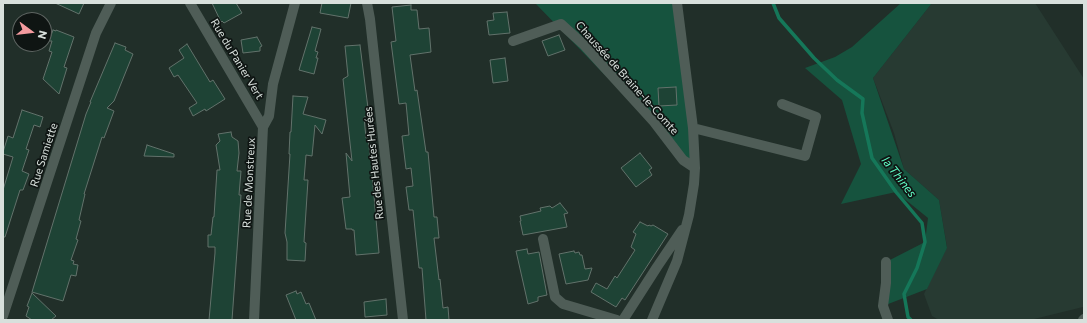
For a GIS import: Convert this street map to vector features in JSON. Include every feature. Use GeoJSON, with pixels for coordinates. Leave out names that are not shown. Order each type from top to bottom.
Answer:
{"type":"FeatureCollection","features":[{"type":"Feature","properties":{"kind":"street","name":"Rue Samiette"},"geometry":{"type":"LineString","coordinates":[[3,316],[96,33],[111,3]]}},
{"type":"Feature","properties":{"kind":"street","name":"Rue du Panier Vert"},"geometry":{"type":"LineString","coordinates":[[190,3],[264,127]]}},
{"type":"Feature","properties":{"kind":"street","name":"Rue de Monstreux"},"geometry":{"type":"LineString","coordinates":[[254,320],[264,127],[269,116],[273,84],[295,3]]}},
{"type":"Feature","properties":{"kind":"street","name":"Rue des Hautes Hurées"},"geometry":{"type":"LineString","coordinates":[[367,3],[404,320]]}},
{"type":"Feature","properties":{"kind":"street","name":"Chaussée de Braine-le-Comte"},"geometry":{"type":"LineString","coordinates":[[652,320],[677,261],[687,224],[694,184],[695,168],[693,128],[677,3]]}},
{"type":"Feature","properties":{"kind":"street","name":"Chaussée de Braine-le-Comte"},"geometry":{"type":"LineString","coordinates":[[512,41],[561,24],[583,44],[654,122],[683,160],[695,168]]}},
{"type":"Feature","properties":{"kind":"street"},"geometry":{"type":"LineString","coordinates":[[693,128],[804,156],[816,116],[782,104]]}},
{"type":"Feature","properties":{"kind":"street","name":"Chaussée de Braine-le-Comte"},"geometry":{"type":"LineString","coordinates":[[623,320],[687,224]]}},
{"type":"Feature","properties":{"kind":"street"},"geometry":{"type":"LineString","coordinates":[[543,239],[555,297],[563,304],[617,320]]}},
{"type":"Feature","properties":{"kind":"street"},"geometry":{"type":"LineString","coordinates":[[886,262],[886,282],[883,306],[888,320]]}},
{"type":"Feature","properties":{"kind":"shaded area"},"geometry":{"type":"Polygon","coordinates":[[[932,3],[1035,3],[1084,79],[1083,307],[1030,320],[939,320],[932,316],[924,294],[947,247],[939,200],[904,169],[894,133],[873,78],[932,3]]]}},
{"type":"Feature","properties":{"kind":"green space"},"geometry":{"type":"Polygon","coordinates":[[[535,3],[677,3],[695,168],[535,3]]]}},
{"type":"Feature","properties":{"kind":"green space"},"geometry":{"type":"Polygon","coordinates":[[[901,3],[932,3],[873,78],[904,169],[939,200],[947,248],[927,289],[883,306],[886,262],[925,242],[928,218],[896,192],[841,204],[861,164],[842,100],[805,68],[835,57],[852,47],[901,3]]]}},
{"type":"Feature","properties":{"kind":"building"},"geometry":{"type":"Polygon","coordinates":[[[55,3],[84,3],[79,14],[55,3]]]}},
{"type":"Feature","properties":{"kind":"building"},"geometry":{"type":"Polygon","coordinates":[[[212,3],[236,3],[242,13],[224,23],[222,21],[221,22],[212,3]]]}},
{"type":"Feature","properties":{"kind":"building"},"geometry":{"type":"Polygon","coordinates":[[[322,3],[351,3],[348,18],[320,13],[322,3]]]}},
{"type":"Feature","properties":{"kind":"building"},"geometry":{"type":"Polygon","coordinates":[[[411,5],[411,10],[417,10],[419,29],[429,28],[431,52],[410,55],[415,91],[417,90],[426,152],[428,152],[434,217],[437,217],[439,238],[434,238],[443,308],[448,307],[449,320],[426,320],[422,268],[419,268],[413,210],[409,210],[406,187],[413,186],[411,168],[406,169],[402,136],[409,135],[406,103],[399,104],[391,42],[396,41],[392,7],[411,5]]]}},
{"type":"Feature","properties":{"kind":"building"},"geometry":{"type":"Polygon","coordinates":[[[507,12],[510,33],[489,35],[487,21],[494,20],[493,13],[507,12]]]}},
{"type":"Feature","properties":{"kind":"building"},"geometry":{"type":"Polygon","coordinates":[[[312,27],[321,29],[315,51],[318,52],[316,58],[318,58],[314,74],[299,70],[312,27]]]}},
{"type":"Feature","properties":{"kind":"building"},"geometry":{"type":"Polygon","coordinates":[[[53,30],[56,30],[74,37],[64,67],[67,68],[59,94],[43,79],[52,52],[53,30]]]}},
{"type":"Feature","properties":{"kind":"building"},"geometry":{"type":"Polygon","coordinates":[[[559,35],[565,50],[548,56],[542,41],[559,35]]]}},
{"type":"Feature","properties":{"kind":"building"},"geometry":{"type":"Polygon","coordinates":[[[257,37],[262,46],[260,47],[260,51],[243,53],[241,40],[257,37]]]}},
{"type":"Feature","properties":{"kind":"building"},"geometry":{"type":"Polygon","coordinates":[[[115,43],[126,47],[125,50],[133,54],[114,101],[107,108],[114,111],[104,138],[102,137],[84,194],[79,220],[81,221],[76,239],[78,240],[71,260],[74,261],[73,264],[78,265],[76,276],[71,275],[63,301],[32,292],[90,102],[115,43]]]}},
{"type":"Feature","properties":{"kind":"building"},"geometry":{"type":"Polygon","coordinates":[[[187,44],[210,82],[213,80],[225,99],[206,111],[205,109],[193,116],[189,108],[197,103],[178,75],[174,77],[169,68],[184,58],[179,50],[187,44]]]}},
{"type":"Feature","properties":{"kind":"building"},"geometry":{"type":"Polygon","coordinates":[[[360,45],[369,116],[364,117],[366,138],[368,138],[370,155],[374,154],[376,172],[372,173],[379,253],[356,255],[354,230],[346,229],[342,198],[350,197],[346,153],[352,161],[343,79],[348,76],[345,46],[360,45]]]}},
{"type":"Feature","properties":{"kind":"building"},"geometry":{"type":"Polygon","coordinates":[[[505,58],[508,81],[493,83],[490,60],[505,58]]]}},
{"type":"Feature","properties":{"kind":"building"},"geometry":{"type":"Polygon","coordinates":[[[676,87],[677,105],[659,106],[658,88],[676,87]]]}},
{"type":"Feature","properties":{"kind":"building"},"geometry":{"type":"Polygon","coordinates":[[[293,96],[308,97],[303,114],[326,120],[322,134],[315,125],[312,156],[306,155],[304,180],[308,180],[304,242],[306,243],[305,261],[287,260],[287,242],[285,233],[293,96]]]}},
{"type":"Feature","properties":{"kind":"building"},"geometry":{"type":"Polygon","coordinates":[[[22,110],[43,117],[40,127],[34,125],[26,149],[29,150],[22,171],[29,174],[23,190],[20,190],[5,237],[3,237],[3,190],[13,157],[3,154],[3,152],[8,136],[13,138],[22,110]]]}},
{"type":"Feature","properties":{"kind":"building"},"geometry":{"type":"Polygon","coordinates":[[[231,132],[232,137],[238,141],[239,153],[237,171],[241,171],[239,195],[241,195],[232,320],[209,320],[215,247],[208,247],[208,235],[211,235],[214,217],[217,170],[220,170],[216,145],[220,141],[218,134],[231,132]]]}},
{"type":"Feature","properties":{"kind":"building"},"geometry":{"type":"Polygon","coordinates":[[[147,145],[174,154],[174,157],[144,156],[147,145]]]}},
{"type":"Feature","properties":{"kind":"building"},"geometry":{"type":"Polygon","coordinates":[[[640,153],[652,168],[649,170],[652,175],[636,187],[621,168],[640,153]]]}},
{"type":"Feature","properties":{"kind":"building"},"geometry":{"type":"Polygon","coordinates":[[[560,203],[568,213],[564,214],[567,227],[523,235],[520,216],[541,211],[540,208],[550,206],[552,208],[560,203]]]}},
{"type":"Feature","properties":{"kind":"building"},"geometry":{"type":"Polygon","coordinates":[[[640,222],[648,226],[653,225],[668,234],[625,300],[622,298],[616,307],[591,292],[596,283],[607,289],[615,276],[617,278],[635,250],[631,247],[636,234],[633,232],[640,222]]]}},
{"type":"Feature","properties":{"kind":"building"},"geometry":{"type":"Polygon","coordinates":[[[527,249],[528,254],[539,252],[547,295],[538,297],[538,301],[528,304],[516,251],[527,249]]]}},
{"type":"Feature","properties":{"kind":"building"},"geometry":{"type":"Polygon","coordinates":[[[574,251],[575,253],[579,252],[580,255],[582,255],[585,269],[592,268],[588,280],[566,284],[559,254],[574,251]]]}},
{"type":"Feature","properties":{"kind":"building"},"geometry":{"type":"Polygon","coordinates":[[[296,291],[297,294],[301,292],[306,304],[309,303],[316,320],[296,320],[286,295],[296,291]]]}},
{"type":"Feature","properties":{"kind":"building"},"geometry":{"type":"Polygon","coordinates":[[[32,293],[56,316],[51,320],[32,320],[26,316],[29,307],[27,306],[32,293]]]}},
{"type":"Feature","properties":{"kind":"building"},"geometry":{"type":"Polygon","coordinates":[[[386,299],[387,315],[365,317],[364,302],[386,299]]]}},
{"type":"Feature","properties":{"kind":"waterway","name":"la Thines"},"geometry":{"type":"LineString","coordinates":[[773,3],[779,18],[814,58],[837,80],[863,99],[862,113],[872,158],[896,192],[922,223],[925,242],[917,268],[904,294],[908,317],[911,320]]}}]}
